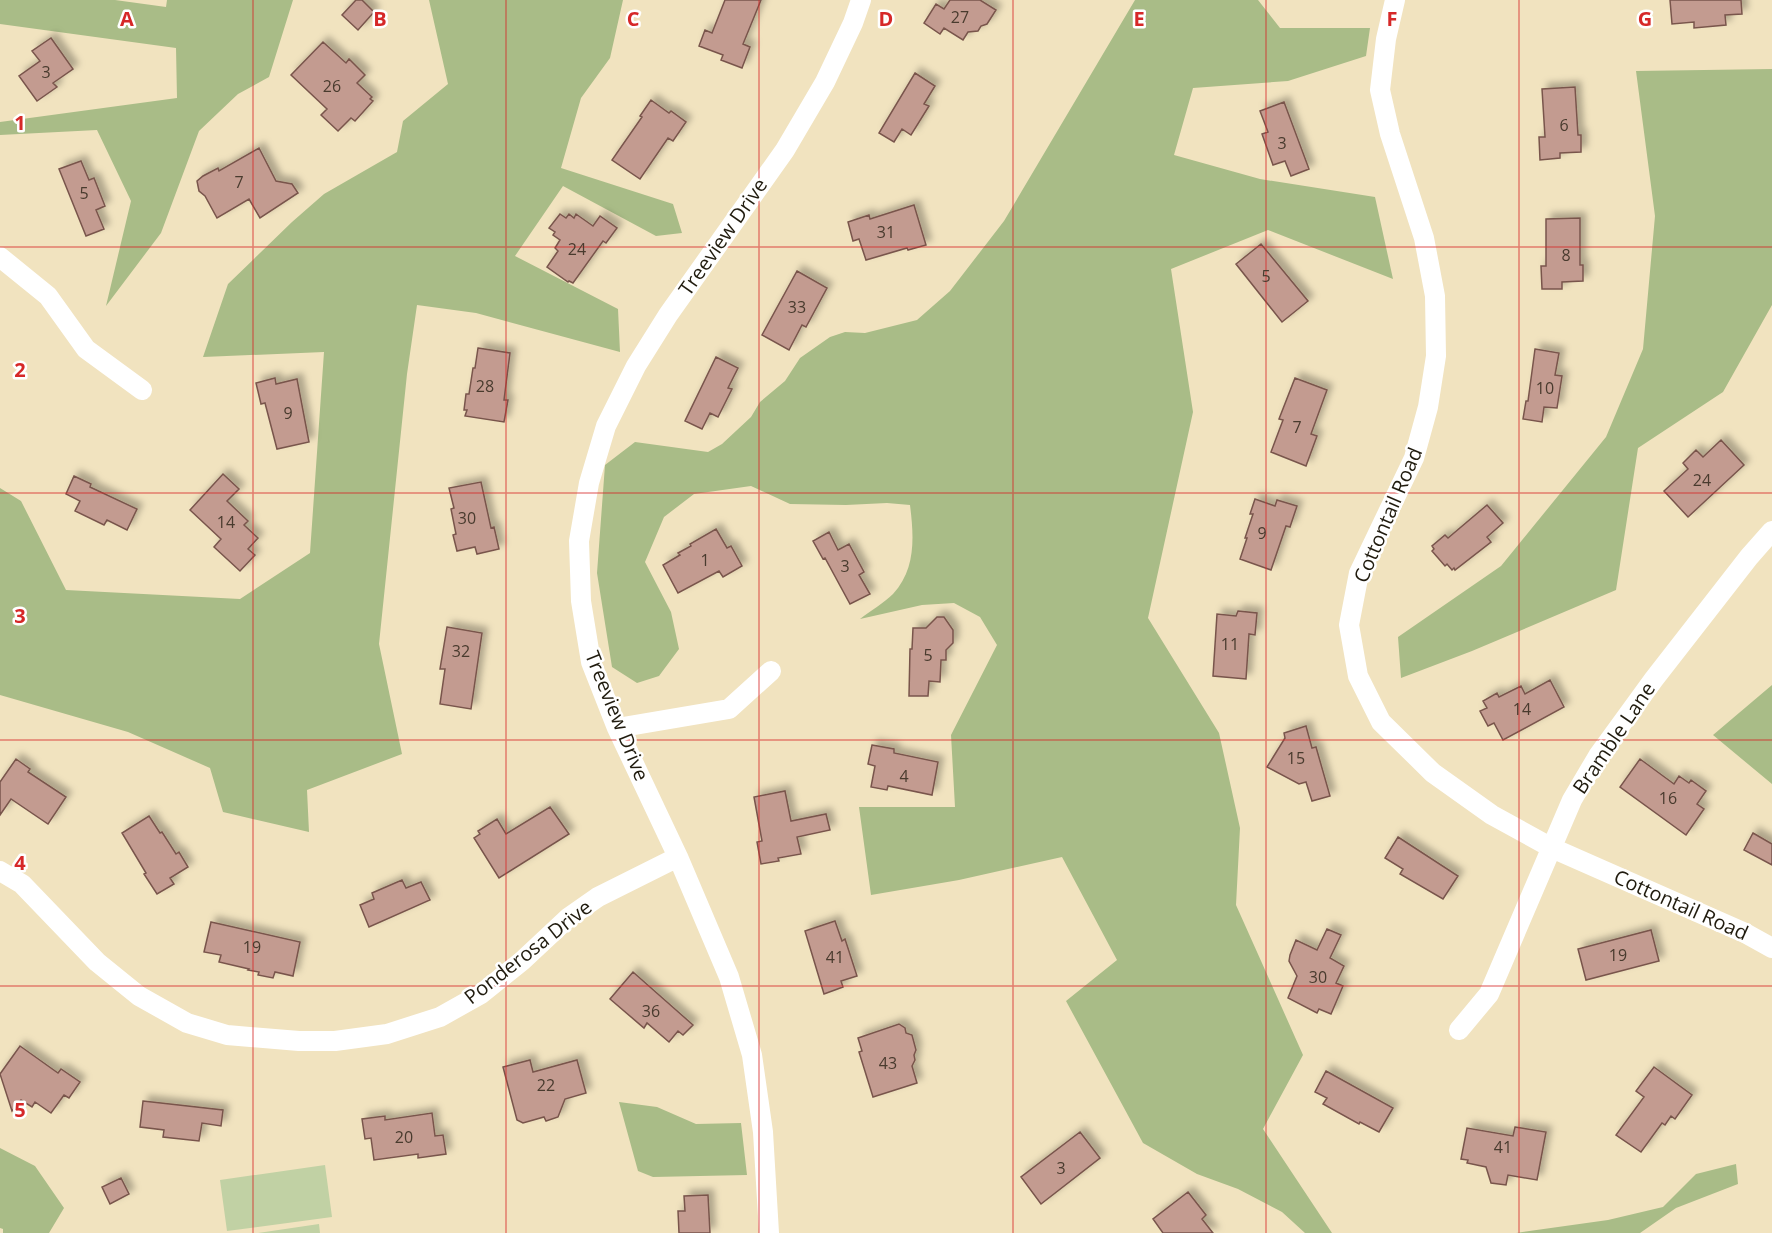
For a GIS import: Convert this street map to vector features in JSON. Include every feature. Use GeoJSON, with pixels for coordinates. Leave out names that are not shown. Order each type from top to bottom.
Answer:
{"type":"FeatureCollection","features":[{"type":"Feature","properties":{"kind":"street","name":"Treeview Drive"},"geometry":{"type":"LineString","coordinates":[[769,1233],[763,1132],[752,1055],[729,977],[678,857],[617,728],[591,662],[581,601],[579,542],[589,483],[606,426],[636,366],[668,315],[791,140],[825,82],[853,23],[861,0]]}},
{"type":"Feature","properties":{"kind":"street","name":"Cottontail Road"},"geometry":{"type":"LineString","coordinates":[[1395,0],[1386,39],[1380,90],[1390,134],[1424,238],[1435,296],[1436,356],[1428,407],[1414,458],[1359,573],[1349,625],[1358,676],[1381,722],[1433,773],[1492,815],[1551,848],[1745,933],[1772,948]]}},
{"type":"Feature","properties":{"kind":"street"},"geometry":{"type":"LineString","coordinates":[[0,257],[48,296],[86,349],[142,390]]}},
{"type":"Feature","properties":{"kind":"street","name":"Bramble Lane"},"geometry":{"type":"LineString","coordinates":[[1459,1030],[1489,994],[1572,800],[1598,756],[1690,632],[1772,531]]}},
{"type":"Feature","properties":{"kind":"street"},"geometry":{"type":"LineString","coordinates":[[617,728],[729,709],[771,671]]}},
{"type":"Feature","properties":{"kind":"street","name":"Ponderosa Drive"},"geometry":{"type":"LineString","coordinates":[[0,872],[22,884],[97,962],[139,996],[187,1023],[227,1035],[299,1041],[335,1041],[387,1034],[440,1017],[481,994],[522,961],[568,918],[598,897],[678,857]]}},
{"type":"Feature","properties":{"kind":"green space"},"geometry":{"type":"Polygon","coordinates":[[[0,0],[115,0],[166,7],[167,0],[293,0],[269,77],[238,94],[199,131],[161,233],[106,306],[131,201],[97,130],[0,135],[0,122],[177,98],[176,48],[0,24],[0,0]]]}},
{"type":"Feature","properties":{"kind":"green space"},"geometry":{"type":"Polygon","coordinates":[[[429,0],[623,0],[610,58],[581,98],[561,168],[673,204],[682,233],[656,236],[563,186],[515,256],[618,309],[620,352],[476,313],[417,305],[407,374],[379,644],[402,754],[307,790],[309,832],[223,812],[210,768],[128,732],[0,695],[0,488],[21,501],[66,590],[240,599],[310,553],[324,352],[203,357],[228,284],[324,194],[397,152],[403,121],[448,84],[429,0]]]}},
{"type":"Feature","properties":{"kind":"green space"},"geometry":{"type":"Polygon","coordinates":[[[1135,0],[1258,0],[1280,28],[1370,28],[1366,56],[1288,81],[1193,88],[1174,155],[1260,179],[1375,197],[1393,279],[1268,230],[1171,269],[1193,412],[1148,618],[1219,733],[1240,828],[1236,905],[1303,1055],[1263,1129],[1332,1233],[1305,1233],[1282,1212],[1238,1189],[1197,1174],[1143,1143],[1066,1001],[1117,960],[1062,857],[959,880],[871,895],[859,807],[955,807],[951,735],[997,645],[980,617],[954,603],[922,605],[860,619],[893,594],[906,574],[912,552],[910,505],[887,503],[790,504],[751,486],[694,494],[664,517],[645,562],[671,612],[679,649],[659,676],[637,683],[612,667],[597,573],[605,465],[635,442],[708,452],[722,444],[751,417],[760,402],[785,381],[800,358],[830,337],[845,332],[865,333],[917,320],[950,291],[1004,221],[1135,0]]]}},
{"type":"Feature","properties":{"kind":"green space"},"geometry":{"type":"Polygon","coordinates":[[[1772,69],[1772,305],[1723,392],[1638,448],[1616,590],[1472,651],[1401,678],[1398,637],[1501,566],[1606,437],[1643,349],[1655,216],[1636,71],[1772,69]]]}},
{"type":"Feature","properties":{"kind":"green space"},"geometry":{"type":"Polygon","coordinates":[[[1772,685],[1772,784],[1713,735],[1772,685]]]}},
{"type":"Feature","properties":{"kind":"green space"},"geometry":{"type":"Polygon","coordinates":[[[619,1102],[657,1107],[696,1124],[741,1123],[747,1175],[653,1177],[638,1171],[619,1102]]]}},
{"type":"Feature","properties":{"kind":"green space"},"geometry":{"type":"Polygon","coordinates":[[[0,1148],[35,1166],[64,1208],[49,1233],[3,1233],[3,1229],[0,1228],[0,1148]]]}},
{"type":"Feature","properties":{"kind":"green space"},"geometry":{"type":"Polygon","coordinates":[[[1736,1164],[1738,1184],[1676,1208],[1640,1233],[1516,1233],[1608,1220],[1663,1207],[1696,1174],[1736,1164]]]}},
{"type":"Feature","properties":{"kind":"green space"},"geometry":{"type":"Polygon","coordinates":[[[325,1165],[332,1217],[227,1231],[220,1180],[325,1165]]]}},
{"type":"Feature","properties":{"kind":"green space"},"geometry":{"type":"Polygon","coordinates":[[[319,1224],[320,1233],[258,1233],[319,1224]]]}},
{"type":"Feature","properties":{"kind":"building"},"geometry":{"type":"Polygon","coordinates":[[[356,0],[362,0],[374,12],[358,30],[342,15],[356,0]]]}},
{"type":"Feature","properties":{"kind":"building"},"geometry":{"type":"Polygon","coordinates":[[[725,0],[761,0],[743,44],[750,47],[742,68],[721,60],[723,55],[699,46],[705,30],[712,33],[725,0]]]}},
{"type":"Feature","properties":{"kind":"building"},"geometry":{"type":"Polygon","coordinates":[[[950,0],[980,0],[996,10],[987,24],[981,26],[978,31],[968,32],[963,40],[944,28],[940,34],[924,23],[936,4],[944,9],[950,0]]]}},
{"type":"Feature","properties":{"kind":"building"},"geometry":{"type":"Polygon","coordinates":[[[1670,0],[1741,0],[1742,14],[1725,15],[1726,25],[1694,28],[1694,22],[1672,24],[1670,0]]]}},
{"type":"Feature","properties":{"kind":"building"},"geometry":{"type":"Polygon","coordinates":[[[51,38],[73,69],[53,83],[57,87],[37,101],[19,76],[40,61],[32,51],[51,38]]]}},
{"type":"Feature","properties":{"kind":"building"},"geometry":{"type":"Polygon","coordinates":[[[323,42],[346,63],[349,59],[365,75],[357,83],[372,97],[370,99],[373,101],[355,121],[351,118],[338,131],[321,115],[327,109],[291,75],[323,42]]]}},
{"type":"Feature","properties":{"kind":"building"},"geometry":{"type":"Polygon","coordinates":[[[915,73],[935,86],[924,104],[929,106],[911,135],[902,129],[894,142],[879,133],[915,73]]]}},
{"type":"Feature","properties":{"kind":"building"},"geometry":{"type":"Polygon","coordinates":[[[1575,87],[1581,152],[1560,153],[1560,158],[1540,160],[1539,137],[1545,137],[1542,89],[1575,87]]]}},
{"type":"Feature","properties":{"kind":"building"},"geometry":{"type":"Polygon","coordinates":[[[651,100],[686,122],[673,141],[668,138],[640,179],[612,160],[651,100]]]}},
{"type":"Feature","properties":{"kind":"building"},"geometry":{"type":"Polygon","coordinates":[[[1284,102],[1309,169],[1291,176],[1285,161],[1273,165],[1262,134],[1268,132],[1260,111],[1284,102]]]}},
{"type":"Feature","properties":{"kind":"building"},"geometry":{"type":"Polygon","coordinates":[[[259,148],[276,181],[292,184],[298,193],[260,218],[249,199],[217,218],[205,196],[199,191],[197,181],[259,148]]]}},
{"type":"Feature","properties":{"kind":"building"},"geometry":{"type":"Polygon","coordinates":[[[81,161],[89,180],[94,178],[105,206],[96,210],[104,229],[86,236],[59,169],[81,161]]]}},
{"type":"Feature","properties":{"kind":"building"},"geometry":{"type":"Polygon","coordinates":[[[914,205],[926,245],[866,260],[859,239],[853,241],[848,222],[869,215],[870,219],[914,205]]]}},
{"type":"Feature","properties":{"kind":"building"},"geometry":{"type":"Polygon","coordinates":[[[560,214],[566,218],[569,214],[574,218],[576,214],[593,226],[600,216],[617,228],[606,243],[603,241],[573,283],[547,267],[558,251],[555,248],[560,240],[549,228],[560,214]]]}},
{"type":"Feature","properties":{"kind":"building"},"geometry":{"type":"Polygon","coordinates":[[[1580,218],[1580,265],[1583,265],[1583,281],[1562,282],[1562,289],[1542,289],[1541,266],[1546,266],[1546,219],[1580,218]]]}},
{"type":"Feature","properties":{"kind":"building"},"geometry":{"type":"Polygon","coordinates":[[[1261,244],[1308,301],[1282,322],[1236,264],[1261,244]]]}},
{"type":"Feature","properties":{"kind":"building"},"geometry":{"type":"Polygon","coordinates":[[[797,271],[827,288],[806,327],[802,325],[789,350],[762,335],[797,271]]]}},
{"type":"Feature","properties":{"kind":"building"},"geometry":{"type":"Polygon","coordinates":[[[478,348],[510,353],[504,400],[508,400],[504,422],[465,416],[466,394],[469,394],[478,348]]]}},
{"type":"Feature","properties":{"kind":"building"},"geometry":{"type":"Polygon","coordinates":[[[1535,349],[1559,353],[1555,375],[1562,376],[1557,408],[1544,407],[1542,422],[1523,419],[1526,401],[1528,401],[1535,349]]]}},
{"type":"Feature","properties":{"kind":"building"},"geometry":{"type":"Polygon","coordinates":[[[716,357],[738,368],[728,388],[732,389],[718,417],[710,413],[702,429],[685,421],[716,357]]]}},
{"type":"Feature","properties":{"kind":"building"},"geometry":{"type":"Polygon","coordinates":[[[275,378],[276,384],[297,379],[309,442],[277,449],[265,403],[261,404],[256,383],[275,378]]]}},
{"type":"Feature","properties":{"kind":"building"},"geometry":{"type":"Polygon","coordinates":[[[1295,378],[1327,390],[1311,434],[1317,436],[1306,466],[1271,452],[1283,420],[1279,419],[1295,378]]]}},
{"type":"Feature","properties":{"kind":"building"},"geometry":{"type":"Polygon","coordinates":[[[1721,440],[1744,465],[1688,517],[1664,491],[1688,469],[1683,463],[1696,450],[1703,457],[1721,440]]]}},
{"type":"Feature","properties":{"kind":"building"},"geometry":{"type":"Polygon","coordinates":[[[223,474],[239,489],[227,501],[248,521],[244,525],[258,538],[248,549],[255,555],[240,571],[214,547],[221,539],[190,510],[223,474]]]}},
{"type":"Feature","properties":{"kind":"building"},"geometry":{"type":"Polygon","coordinates":[[[74,476],[91,484],[90,487],[137,509],[127,530],[107,520],[104,525],[75,511],[80,501],[66,494],[74,476]]]}},
{"type":"Feature","properties":{"kind":"building"},"geometry":{"type":"Polygon","coordinates":[[[481,482],[491,528],[494,527],[499,549],[477,554],[475,547],[457,551],[451,509],[454,508],[449,488],[481,482]]]}},
{"type":"Feature","properties":{"kind":"building"},"geometry":{"type":"Polygon","coordinates":[[[1255,499],[1275,506],[1277,500],[1297,506],[1290,527],[1286,526],[1271,570],[1240,559],[1255,499]]]}},
{"type":"Feature","properties":{"kind":"building"},"geometry":{"type":"Polygon","coordinates":[[[1487,505],[1503,523],[1487,537],[1491,542],[1455,570],[1447,564],[1445,566],[1432,551],[1434,549],[1432,546],[1445,535],[1448,538],[1487,505]]]}},
{"type":"Feature","properties":{"kind":"building"},"geometry":{"type":"Polygon","coordinates":[[[716,529],[727,548],[731,546],[742,566],[723,577],[719,571],[678,593],[663,565],[680,555],[678,553],[691,546],[690,544],[716,529]]]}},
{"type":"Feature","properties":{"kind":"building"},"geometry":{"type":"Polygon","coordinates":[[[829,532],[838,550],[849,544],[864,572],[859,575],[870,594],[850,604],[813,541],[829,532]]]}},
{"type":"Feature","properties":{"kind":"building"},"geometry":{"type":"Polygon","coordinates":[[[1238,611],[1257,613],[1255,635],[1249,634],[1246,679],[1213,676],[1217,614],[1236,616],[1238,611]]]}},
{"type":"Feature","properties":{"kind":"building"},"geometry":{"type":"Polygon","coordinates":[[[937,617],[944,617],[953,630],[953,643],[946,650],[946,660],[941,660],[940,682],[929,681],[928,696],[909,696],[913,628],[926,628],[937,617]]]}},
{"type":"Feature","properties":{"kind":"building"},"geometry":{"type":"Polygon","coordinates":[[[447,627],[482,633],[471,709],[440,704],[445,669],[440,669],[447,627]]]}},
{"type":"Feature","properties":{"kind":"building"},"geometry":{"type":"Polygon","coordinates":[[[1550,680],[1564,707],[1503,740],[1494,723],[1488,726],[1480,711],[1487,708],[1483,701],[1497,693],[1499,697],[1521,686],[1525,694],[1550,680]]]}},
{"type":"Feature","properties":{"kind":"building"},"geometry":{"type":"Polygon","coordinates":[[[1306,726],[1312,748],[1316,747],[1330,796],[1312,801],[1306,782],[1299,784],[1267,767],[1285,738],[1284,733],[1306,726]]]}},
{"type":"Feature","properties":{"kind":"building"},"geometry":{"type":"Polygon","coordinates":[[[872,745],[894,749],[894,753],[938,762],[932,795],[888,786],[887,790],[871,787],[875,766],[868,764],[872,745]]]}},
{"type":"Feature","properties":{"kind":"building"},"geometry":{"type":"Polygon","coordinates":[[[16,759],[30,769],[28,772],[66,797],[48,824],[11,799],[0,815],[0,782],[16,759]]]}},
{"type":"Feature","properties":{"kind":"building"},"geometry":{"type":"Polygon","coordinates":[[[1640,759],[1674,784],[1679,776],[1689,783],[1691,780],[1706,791],[1697,804],[1704,809],[1686,835],[1620,787],[1640,759]]]}},
{"type":"Feature","properties":{"kind":"building"},"geometry":{"type":"Polygon","coordinates":[[[785,791],[791,821],[826,814],[830,830],[797,837],[801,854],[761,864],[757,842],[762,841],[754,797],[785,791]]]}},
{"type":"Feature","properties":{"kind":"building"},"geometry":{"type":"Polygon","coordinates":[[[550,807],[569,834],[499,878],[474,838],[480,834],[478,831],[497,819],[506,834],[550,807]]]}},
{"type":"Feature","properties":{"kind":"building"},"geometry":{"type":"Polygon","coordinates":[[[149,816],[176,854],[179,852],[188,867],[170,878],[174,884],[157,894],[122,833],[149,816]]]}},
{"type":"Feature","properties":{"kind":"building"},"geometry":{"type":"Polygon","coordinates":[[[1753,833],[1772,844],[1772,865],[1744,850],[1753,833]]]}},
{"type":"Feature","properties":{"kind":"building"},"geometry":{"type":"Polygon","coordinates":[[[1398,837],[1458,876],[1443,899],[1400,874],[1403,869],[1385,858],[1398,837]]]}},
{"type":"Feature","properties":{"kind":"building"},"geometry":{"type":"Polygon","coordinates":[[[402,880],[406,888],[421,882],[430,900],[369,927],[360,905],[374,899],[372,893],[402,880]]]}},
{"type":"Feature","properties":{"kind":"building"},"geometry":{"type":"Polygon","coordinates":[[[835,921],[842,941],[845,939],[857,976],[841,981],[843,987],[824,994],[805,931],[835,921]]]}},
{"type":"Feature","properties":{"kind":"building"},"geometry":{"type":"Polygon","coordinates":[[[211,922],[300,942],[293,976],[275,972],[273,978],[258,975],[259,972],[249,969],[219,962],[221,955],[204,952],[211,922]]]}},
{"type":"Feature","properties":{"kind":"building"},"geometry":{"type":"Polygon","coordinates":[[[1327,929],[1341,935],[1330,958],[1344,966],[1336,983],[1343,986],[1331,1014],[1319,1009],[1317,1013],[1288,998],[1297,976],[1289,961],[1296,940],[1317,950],[1327,929]]]}},
{"type":"Feature","properties":{"kind":"building"},"geometry":{"type":"Polygon","coordinates":[[[1651,930],[1659,961],[1586,980],[1578,949],[1651,930]]]}},
{"type":"Feature","properties":{"kind":"building"},"geometry":{"type":"Polygon","coordinates":[[[633,972],[693,1025],[683,1035],[678,1031],[669,1042],[647,1023],[644,1028],[610,999],[633,972]]]}},
{"type":"Feature","properties":{"kind":"building"},"geometry":{"type":"Polygon","coordinates":[[[899,1024],[905,1028],[906,1033],[912,1035],[916,1050],[912,1066],[917,1083],[873,1097],[859,1052],[862,1051],[858,1038],[899,1024]]]}},
{"type":"Feature","properties":{"kind":"building"},"geometry":{"type":"Polygon","coordinates":[[[20,1046],[58,1073],[61,1069],[80,1082],[69,1098],[64,1095],[51,1113],[35,1102],[32,1107],[21,1100],[12,1111],[0,1074],[20,1046]]]}},
{"type":"Feature","properties":{"kind":"building"},"geometry":{"type":"Polygon","coordinates":[[[530,1060],[533,1072],[577,1060],[586,1093],[565,1099],[558,1117],[546,1121],[544,1117],[523,1123],[517,1120],[503,1067],[530,1060]]]}},
{"type":"Feature","properties":{"kind":"building"},"geometry":{"type":"Polygon","coordinates":[[[1654,1067],[1692,1095],[1675,1119],[1671,1116],[1665,1125],[1662,1123],[1641,1152],[1616,1135],[1644,1097],[1636,1091],[1654,1067]]]}},
{"type":"Feature","properties":{"kind":"building"},"geometry":{"type":"Polygon","coordinates":[[[1326,1071],[1393,1108],[1379,1132],[1323,1104],[1327,1098],[1315,1092],[1326,1071]]]}},
{"type":"Feature","properties":{"kind":"building"},"geometry":{"type":"Polygon","coordinates":[[[143,1101],[223,1110],[221,1126],[202,1123],[199,1141],[163,1137],[164,1130],[140,1127],[143,1101]]]}},
{"type":"Feature","properties":{"kind":"building"},"geometry":{"type":"Polygon","coordinates":[[[432,1113],[435,1136],[443,1135],[446,1154],[418,1158],[418,1154],[374,1160],[371,1138],[365,1139],[362,1119],[385,1116],[385,1120],[432,1113]]]}},
{"type":"Feature","properties":{"kind":"building"},"geometry":{"type":"Polygon","coordinates":[[[1515,1127],[1546,1132],[1537,1180],[1508,1175],[1506,1185],[1491,1183],[1486,1167],[1467,1163],[1468,1160],[1461,1159],[1467,1128],[1513,1136],[1515,1127]]]}},
{"type":"Feature","properties":{"kind":"building"},"geometry":{"type":"Polygon","coordinates":[[[1080,1132],[1100,1158],[1041,1204],[1021,1177],[1080,1132]]]}},
{"type":"Feature","properties":{"kind":"building"},"geometry":{"type":"Polygon","coordinates":[[[121,1178],[129,1194],[110,1204],[102,1187],[121,1178]]]}},
{"type":"Feature","properties":{"kind":"building"},"geometry":{"type":"Polygon","coordinates":[[[1188,1192],[1206,1215],[1202,1219],[1213,1233],[1163,1233],[1153,1219],[1188,1192]]]}},
{"type":"Feature","properties":{"kind":"building"},"geometry":{"type":"Polygon","coordinates":[[[708,1195],[710,1233],[679,1233],[678,1211],[685,1211],[684,1196],[708,1195]]]}}]}
